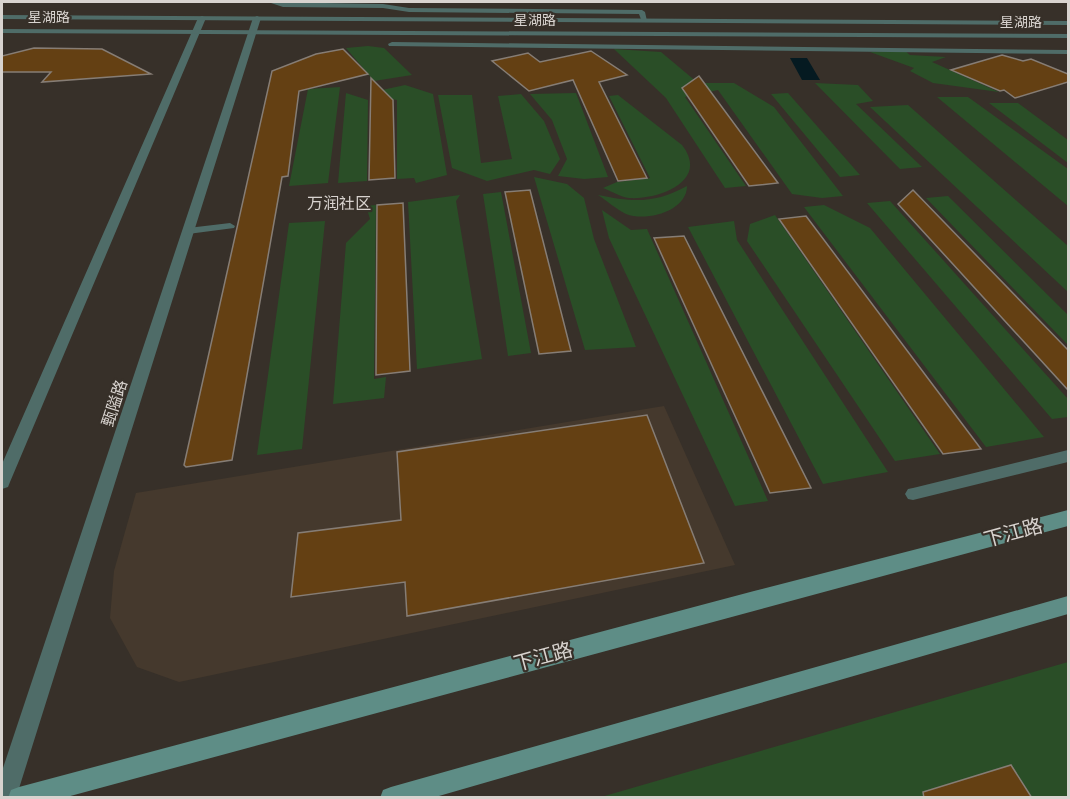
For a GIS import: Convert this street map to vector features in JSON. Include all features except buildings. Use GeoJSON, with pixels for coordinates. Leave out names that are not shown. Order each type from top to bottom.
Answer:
{"type":"FeatureCollection","features":[{"type":"Feature","properties":{"kind":"main road","name":"下江路"},"geometry":{"type":"LineString","coordinates":[[19,798],[742,603],[1068,518]]}},
{"type":"Feature","properties":{"kind":"main road"},"geometry":{"type":"LineString","coordinates":[[391,798],[1068,604]]}},
{"type":"Feature","properties":{"kind":"street","name":"星湖路"},"geometry":{"type":"LineString","coordinates":[[2,17],[202,18],[255,25],[774,34],[1068,36]]}},
{"type":"Feature","properties":{"kind":"street"},"geometry":{"type":"LineString","coordinates":[[128,31],[141,18]]}},
{"type":"Feature","properties":{"kind":"street"},"geometry":{"type":"LineString","coordinates":[[2,482],[202,18]]}},
{"type":"Feature","properties":{"kind":"street","name":"星湖路"},"geometry":{"type":"LineString","coordinates":[[2,31],[196,32],[255,25],[644,21],[1068,23]]}},
{"type":"Feature","properties":{"kind":"street","name":"甄隘路"},"geometry":{"type":"LineString","coordinates":[[4,798],[255,25]]}},
{"type":"Feature","properties":{"kind":"lane"},"geometry":{"type":"LineString","coordinates":[[270,2],[283,6],[383,6],[408,10],[642,12],[644,21]]}},
{"type":"Feature","properties":{"kind":"lane"},"geometry":{"type":"LineString","coordinates":[[774,34],[787,48]]}},
{"type":"Feature","properties":{"kind":"lane"},"geometry":{"type":"LineString","coordinates":[[392,44],[1068,52]]}},
{"type":"Feature","properties":{"kind":"lane"},"geometry":{"type":"LineString","coordinates":[[188,231],[230,226]]}},
{"type":"Feature","properties":{"kind":"lane"},"geometry":{"type":"LineString","coordinates":[[913,494],[1068,456]]}},
{"type":"Feature","properties":{"kind":"shaded area"},"geometry":{"type":"Polygon","coordinates":[[[664,406],[735,565],[179,682],[137,667],[110,618],[114,571],[136,493],[664,406]]]}},
{"type":"Feature","properties":{"kind":"green space"},"geometry":{"type":"Polygon","coordinates":[[[368,46],[384,48],[412,75],[374,81],[346,48],[368,46]]]}},
{"type":"Feature","properties":{"kind":"green space"},"geometry":{"type":"Polygon","coordinates":[[[614,49],[661,52],[698,83],[734,83],[774,107],[843,196],[822,198],[792,194],[718,90],[685,97],[746,186],[725,188],[666,98],[614,49]]]}},
{"type":"Feature","properties":{"kind":"green space"},"geometry":{"type":"Polygon","coordinates":[[[904,50],[910,55],[946,57],[932,62],[999,92],[933,83],[910,71],[914,68],[870,52],[904,50]]]}},
{"type":"Feature","properties":{"kind":"green space"},"geometry":{"type":"Polygon","coordinates":[[[815,83],[858,85],[873,101],[856,104],[922,167],[900,169],[815,83]]]}},
{"type":"Feature","properties":{"kind":"green space"},"geometry":{"type":"Polygon","coordinates":[[[405,85],[433,94],[447,175],[416,183],[414,178],[397,179],[397,100],[379,97],[382,90],[405,85]]]}},
{"type":"Feature","properties":{"kind":"green space"},"geometry":{"type":"Polygon","coordinates":[[[340,87],[328,183],[289,186],[308,89],[340,87]]]}},
{"type":"Feature","properties":{"kind":"green space"},"geometry":{"type":"Polygon","coordinates":[[[346,93],[368,100],[367,181],[338,183],[346,93]]]}},
{"type":"Feature","properties":{"kind":"green space"},"geometry":{"type":"Polygon","coordinates":[[[576,93],[608,177],[584,179],[558,176],[567,159],[552,120],[530,94],[576,93]]]}},
{"type":"Feature","properties":{"kind":"green space"},"geometry":{"type":"Polygon","coordinates":[[[788,93],[860,175],[840,177],[771,94],[788,93]]]}},
{"type":"Feature","properties":{"kind":"green space"},"geometry":{"type":"Polygon","coordinates":[[[521,94],[544,121],[560,159],[550,174],[534,170],[487,181],[452,168],[438,95],[472,95],[481,163],[512,159],[498,96],[521,94]]]}},
{"type":"Feature","properties":{"kind":"green space"},"geometry":{"type":"Polygon","coordinates":[[[618,95],[682,145],[689,158],[690,169],[677,186],[654,196],[641,198],[629,198],[603,188],[617,182],[650,178],[609,96],[618,95]]]}},
{"type":"Feature","properties":{"kind":"green space"},"geometry":{"type":"Polygon","coordinates":[[[937,97],[968,97],[1068,169],[1068,206],[937,97]]]}},
{"type":"Feature","properties":{"kind":"green space"},"geometry":{"type":"Polygon","coordinates":[[[989,103],[1018,103],[1068,140],[1068,163],[989,103]]]}},
{"type":"Feature","properties":{"kind":"green space"},"geometry":{"type":"Polygon","coordinates":[[[908,105],[1068,246],[1068,292],[870,107],[908,105]]]}},
{"type":"Feature","properties":{"kind":"green space"},"geometry":{"type":"Polygon","coordinates":[[[534,177],[567,184],[584,198],[594,239],[636,347],[585,350],[534,177]]]}},
{"type":"Feature","properties":{"kind":"green space"},"geometry":{"type":"Polygon","coordinates":[[[687,186],[685,195],[673,208],[644,217],[626,214],[598,195],[633,200],[654,199],[687,186]]]}},
{"type":"Feature","properties":{"kind":"green space"},"geometry":{"type":"Polygon","coordinates":[[[501,192],[531,353],[508,356],[483,194],[501,192]]]}},
{"type":"Feature","properties":{"kind":"green space"},"geometry":{"type":"Polygon","coordinates":[[[460,195],[456,201],[482,359],[417,369],[408,202],[460,195]]]}},
{"type":"Feature","properties":{"kind":"green space"},"geometry":{"type":"Polygon","coordinates":[[[948,196],[1068,315],[1068,345],[926,198],[948,196]]]}},
{"type":"Feature","properties":{"kind":"green space"},"geometry":{"type":"Polygon","coordinates":[[[890,201],[1068,399],[1068,417],[1052,419],[867,203],[890,201]]]}},
{"type":"Feature","properties":{"kind":"green space"},"geometry":{"type":"Polygon","coordinates":[[[376,205],[374,379],[386,377],[384,398],[333,404],[346,243],[370,219],[366,206],[376,205]]]}},
{"type":"Feature","properties":{"kind":"green space"},"geometry":{"type":"Polygon","coordinates":[[[824,205],[870,228],[1044,437],[986,447],[804,207],[824,205]]]}},
{"type":"Feature","properties":{"kind":"green space"},"geometry":{"type":"Polygon","coordinates":[[[602,210],[631,230],[647,229],[768,501],[735,506],[609,238],[602,210]]]}},
{"type":"Feature","properties":{"kind":"green space"},"geometry":{"type":"Polygon","coordinates":[[[775,215],[940,454],[895,461],[747,241],[750,224],[775,215]]]}},
{"type":"Feature","properties":{"kind":"green space"},"geometry":{"type":"Polygon","coordinates":[[[325,221],[302,449],[257,455],[289,223],[325,221]]]}},
{"type":"Feature","properties":{"kind":"green space"},"geometry":{"type":"Polygon","coordinates":[[[734,221],[737,240],[888,472],[823,484],[688,227],[734,221]]]}},
{"type":"Feature","properties":{"kind":"green space"},"geometry":{"type":"Polygon","coordinates":[[[1068,662],[1068,797],[601,797],[1068,662]]]}},
{"type":"Feature","properties":{"kind":"water"},"geometry":{"type":"Polygon","coordinates":[[[790,58],[807,58],[820,80],[802,80],[790,58]]]}},
{"type":"Feature","properties":{"kind":"district","name":"万润社区"},"geometry":{"type":"Point","coordinates":[339,203]}}]}
